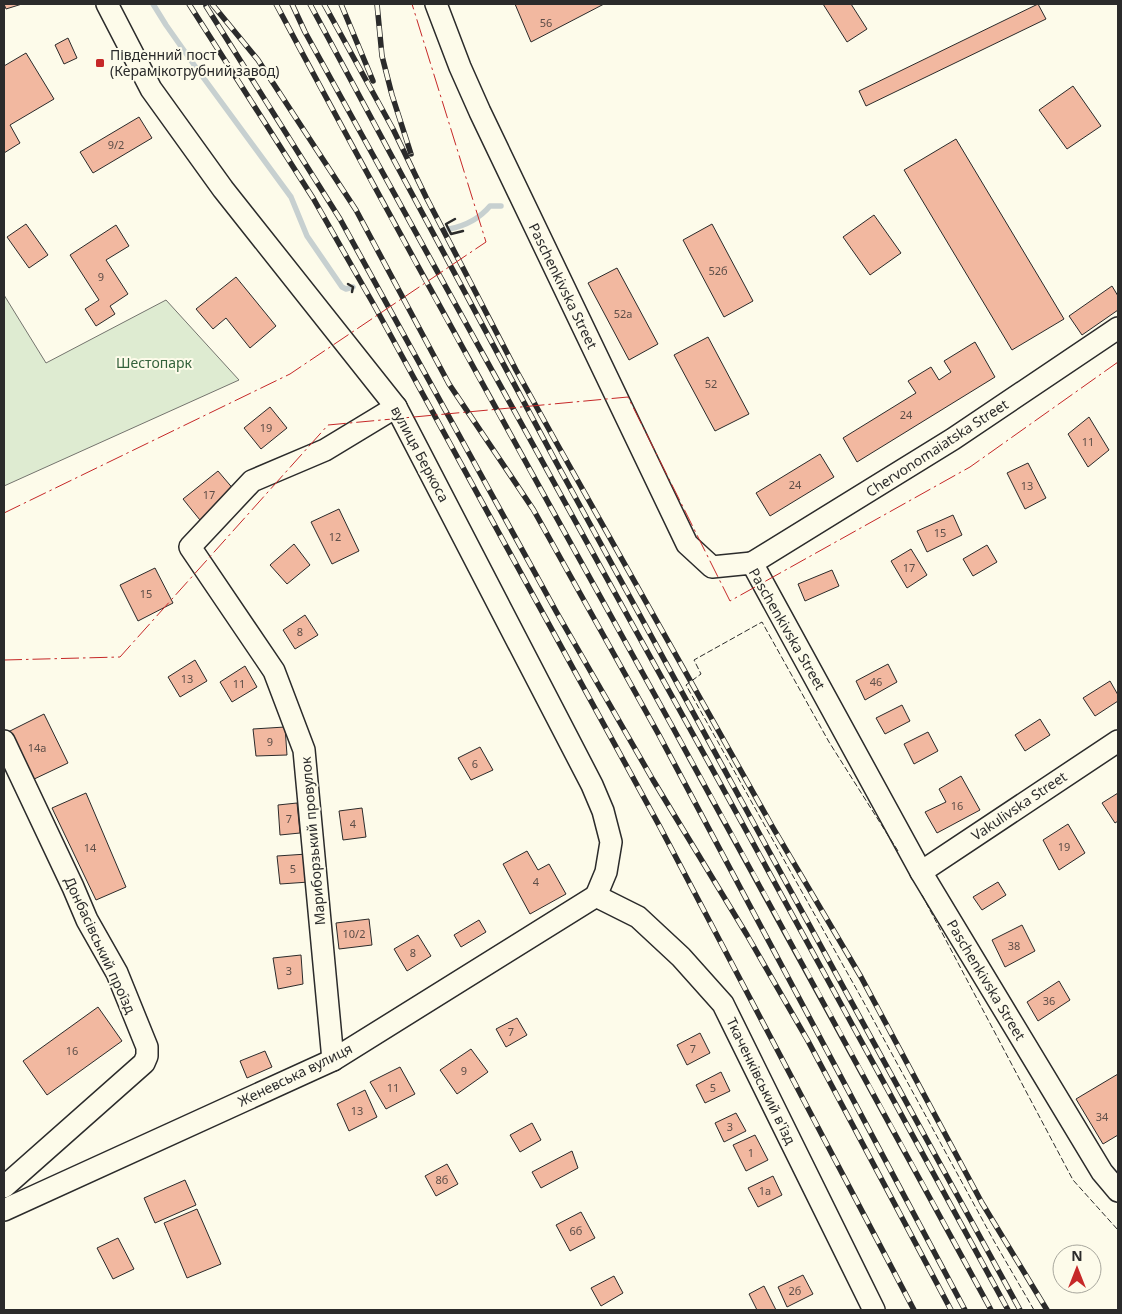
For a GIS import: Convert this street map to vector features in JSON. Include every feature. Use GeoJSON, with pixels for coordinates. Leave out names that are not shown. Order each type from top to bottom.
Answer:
{"type":"FeatureCollection","features":[{"type":"Feature","properties":{"kind":"street","name":"вулиця Беркоса"},"geometry":{"type":"LineString","coordinates":[[107,4],[151,89],[217,182],[396,407],[592,785],[603,811],[611,842],[606,872],[596,896]]}},
{"type":"Feature","properties":{"kind":"street","name":"Paschenkivska Street"},"geometry":{"type":"LineString","coordinates":[[436,4],[460,67],[480,112],[687,544],[712,567],[752,563],[921,872],[1110,1167],[1118,1191]]}},
{"type":"Feature","properties":{"kind":"street","name":"Chervonomaiatska Street"},"geometry":{"type":"LineString","coordinates":[[752,563],[953,439],[1118,328]]}},
{"type":"Feature","properties":{"kind":"street","name":"Мариборзький провулок"},"geometry":{"type":"LineString","coordinates":[[333,1060],[304,750],[274,671],[190,547],[252,481],[325,450],[396,407]]}},
{"type":"Feature","properties":{"kind":"street","name":"Донбасівський проїзд"},"geometry":{"type":"LineString","coordinates":[[4,741],[87,920],[117,973],[147,1048],[147,1056],[144,1063],[4,1187]]}},
{"type":"Feature","properties":{"kind":"street","name":"Vakulivska Street"},"geometry":{"type":"LineString","coordinates":[[921,872],[1118,741]]}},
{"type":"Feature","properties":{"kind":"street","name":"Женевська вулиця"},"geometry":{"type":"LineString","coordinates":[[4,1210],[333,1060],[596,896]]}},
{"type":"Feature","properties":{"kind":"street","name":"Ткаченківський в'їзд"},"geometry":{"type":"LineString","coordinates":[[596,896],[638,917],[680,957],[723,1004],[873,1310]]}},
{"type":"Feature","properties":{"kind":"green space","name":"Шестопарк"},"geometry":{"type":"Polygon","coordinates":[[[4,295],[46,363],[166,300],[239,380],[4,486],[4,295]]]}},
{"type":"Feature","properties":{"kind":"building"},"geometry":{"type":"Polygon","coordinates":[[[4,4],[22,4],[6,9],[4,4]]]}},
{"type":"Feature","properties":{"kind":"building"},"geometry":{"type":"Polygon","coordinates":[[[515,4],[604,4],[531,42],[515,4]]]}},
{"type":"Feature","properties":{"kind":"building"},"geometry":{"type":"Polygon","coordinates":[[[823,4],[851,4],[867,29],[847,42],[823,4]]]}},
{"type":"Feature","properties":{"kind":"building"},"geometry":{"type":"Polygon","coordinates":[[[1038,4],[1046,19],[866,106],[859,91],[1038,4]]]}},
{"type":"Feature","properties":{"kind":"building"},"geometry":{"type":"Polygon","coordinates":[[[68,38],[77,58],[64,64],[55,45],[68,38]]]}},
{"type":"Feature","properties":{"kind":"building"},"geometry":{"type":"Polygon","coordinates":[[[26,53],[54,99],[10,125],[20,143],[4,153],[4,66],[26,53]]]}},
{"type":"Feature","properties":{"kind":"building"},"geometry":{"type":"Polygon","coordinates":[[[1073,86],[1101,126],[1067,149],[1039,110],[1073,86]]]}},
{"type":"Feature","properties":{"kind":"building"},"geometry":{"type":"Polygon","coordinates":[[[139,117],[152,138],[93,173],[80,152],[139,117]]]}},
{"type":"Feature","properties":{"kind":"building"},"geometry":{"type":"Polygon","coordinates":[[[956,139],[1064,319],[1012,350],[904,170],[956,139]]]}},
{"type":"Feature","properties":{"kind":"building"},"geometry":{"type":"Polygon","coordinates":[[[874,215],[901,253],[870,275],[843,237],[874,215]]]}},
{"type":"Feature","properties":{"kind":"building"},"geometry":{"type":"Polygon","coordinates":[[[26,224],[48,255],[29,268],[7,237],[26,224]]]}},
{"type":"Feature","properties":{"kind":"building"},"geometry":{"type":"Polygon","coordinates":[[[712,224],[753,301],[724,317],[683,240],[712,224]]]}},
{"type":"Feature","properties":{"kind":"building"},"geometry":{"type":"Polygon","coordinates":[[[116,225],[129,246],[106,260],[128,294],[110,306],[115,314],[96,326],[85,309],[99,300],[70,255],[116,225]]]}},
{"type":"Feature","properties":{"kind":"building"},"geometry":{"type":"Polygon","coordinates":[[[617,268],[658,344],[629,360],[588,283],[617,268]]]}},
{"type":"Feature","properties":{"kind":"building"},"geometry":{"type":"Polygon","coordinates":[[[236,277],[276,326],[250,348],[226,318],[213,329],[196,309],[236,277]]]}},
{"type":"Feature","properties":{"kind":"building"},"geometry":{"type":"Polygon","coordinates":[[[1112,286],[1118,296],[1118,310],[1082,335],[1069,316],[1112,286]]]}},
{"type":"Feature","properties":{"kind":"building"},"geometry":{"type":"Polygon","coordinates":[[[708,337],[749,414],[715,431],[674,355],[708,337]]]}},
{"type":"Feature","properties":{"kind":"building"},"geometry":{"type":"Polygon","coordinates":[[[975,342],[995,377],[857,462],[843,438],[916,393],[908,381],[931,367],[939,380],[951,372],[944,361],[975,342]]]}},
{"type":"Feature","properties":{"kind":"building"},"geometry":{"type":"Polygon","coordinates":[[[270,407],[287,428],[261,449],[244,428],[270,407]]]}},
{"type":"Feature","properties":{"kind":"building"},"geometry":{"type":"Polygon","coordinates":[[[1089,417],[1109,450],[1088,467],[1068,434],[1089,417]]]}},
{"type":"Feature","properties":{"kind":"building"},"geometry":{"type":"Polygon","coordinates":[[[820,454],[834,477],[770,516],[756,493],[820,454]]]}},
{"type":"Feature","properties":{"kind":"building"},"geometry":{"type":"Polygon","coordinates":[[[1028,463],[1046,498],[1025,509],[1007,473],[1028,463]]]}},
{"type":"Feature","properties":{"kind":"building"},"geometry":{"type":"Polygon","coordinates":[[[218,471],[235,491],[200,520],[183,499],[218,471]]]}},
{"type":"Feature","properties":{"kind":"building"},"geometry":{"type":"Polygon","coordinates":[[[339,509],[359,551],[332,564],[311,522],[339,509]]]}},
{"type":"Feature","properties":{"kind":"building"},"geometry":{"type":"Polygon","coordinates":[[[953,515],[962,535],[927,552],[917,531],[953,515]]]}},
{"type":"Feature","properties":{"kind":"building"},"geometry":{"type":"Polygon","coordinates":[[[294,544],[310,565],[287,584],[270,565],[294,544]]]}},
{"type":"Feature","properties":{"kind":"building"},"geometry":{"type":"Polygon","coordinates":[[[987,545],[997,562],[973,576],[963,559],[987,545]]]}},
{"type":"Feature","properties":{"kind":"building"},"geometry":{"type":"Polygon","coordinates":[[[911,549],[927,575],[907,588],[891,561],[911,549]]]}},
{"type":"Feature","properties":{"kind":"building"},"geometry":{"type":"Polygon","coordinates":[[[155,568],[173,603],[138,621],[120,585],[155,568]]]}},
{"type":"Feature","properties":{"kind":"building"},"geometry":{"type":"Polygon","coordinates":[[[832,570],[839,586],[805,601],[798,584],[832,570]]]}},
{"type":"Feature","properties":{"kind":"building"},"geometry":{"type":"Polygon","coordinates":[[[305,615],[318,635],[295,649],[283,630],[305,615]]]}},
{"type":"Feature","properties":{"kind":"building"},"geometry":{"type":"Polygon","coordinates":[[[195,660],[207,681],[180,697],[168,677],[195,660]]]}},
{"type":"Feature","properties":{"kind":"building"},"geometry":{"type":"Polygon","coordinates":[[[888,664],[897,682],[865,700],[856,681],[888,664]]]}},
{"type":"Feature","properties":{"kind":"building"},"geometry":{"type":"Polygon","coordinates":[[[245,666],[257,687],[232,702],[220,682],[245,666]]]}},
{"type":"Feature","properties":{"kind":"building"},"geometry":{"type":"Polygon","coordinates":[[[1110,681],[1118,695],[1118,701],[1095,716],[1083,698],[1110,681]]]}},
{"type":"Feature","properties":{"kind":"building"},"geometry":{"type":"Polygon","coordinates":[[[902,705],[910,721],[885,734],[876,718],[902,705]]]}},
{"type":"Feature","properties":{"kind":"building"},"geometry":{"type":"Polygon","coordinates":[[[44,714],[68,763],[30,781],[6,733],[44,714]]]}},
{"type":"Feature","properties":{"kind":"building"},"geometry":{"type":"Polygon","coordinates":[[[1040,719],[1050,735],[1025,751],[1015,735],[1040,719]]]}},
{"type":"Feature","properties":{"kind":"building"},"geometry":{"type":"Polygon","coordinates":[[[285,727],[287,755],[256,756],[253,729],[285,727]]]}},
{"type":"Feature","properties":{"kind":"building"},"geometry":{"type":"Polygon","coordinates":[[[928,732],[938,751],[914,764],[904,744],[928,732]]]}},
{"type":"Feature","properties":{"kind":"building"},"geometry":{"type":"Polygon","coordinates":[[[480,747],[493,770],[471,780],[458,758],[480,747]]]}},
{"type":"Feature","properties":{"kind":"building"},"geometry":{"type":"Polygon","coordinates":[[[961,776],[980,810],[937,833],[925,812],[946,802],[939,789],[961,776]]]}},
{"type":"Feature","properties":{"kind":"building"},"geometry":{"type":"Polygon","coordinates":[[[86,793],[126,887],[96,900],[52,808],[86,793]]]}},
{"type":"Feature","properties":{"kind":"building"},"geometry":{"type":"Polygon","coordinates":[[[1118,793],[1118,821],[1115,823],[1102,803],[1118,793]]]}},
{"type":"Feature","properties":{"kind":"building"},"geometry":{"type":"Polygon","coordinates":[[[297,803],[300,833],[280,835],[278,805],[297,803]]]}},
{"type":"Feature","properties":{"kind":"building"},"geometry":{"type":"Polygon","coordinates":[[[362,808],[366,837],[343,840],[339,811],[362,808]]]}},
{"type":"Feature","properties":{"kind":"building"},"geometry":{"type":"Polygon","coordinates":[[[1068,824],[1085,853],[1059,870],[1043,840],[1068,824]]]}},
{"type":"Feature","properties":{"kind":"building"},"geometry":{"type":"Polygon","coordinates":[[[527,851],[538,870],[549,864],[566,894],[530,914],[503,864],[527,851]]]}},
{"type":"Feature","properties":{"kind":"building"},"geometry":{"type":"Polygon","coordinates":[[[307,854],[309,882],[280,884],[277,856],[307,854]]]}},
{"type":"Feature","properties":{"kind":"building"},"geometry":{"type":"Polygon","coordinates":[[[998,882],[1006,895],[982,910],[973,897],[998,882]]]}},
{"type":"Feature","properties":{"kind":"building"},"geometry":{"type":"Polygon","coordinates":[[[369,919],[372,945],[339,949],[336,923],[369,919]]]}},
{"type":"Feature","properties":{"kind":"building"},"geometry":{"type":"Polygon","coordinates":[[[479,920],[486,932],[461,947],[454,935],[479,920]]]}},
{"type":"Feature","properties":{"kind":"building"},"geometry":{"type":"Polygon","coordinates":[[[1022,925],[1035,951],[1005,967],[992,940],[1022,925]]]}},
{"type":"Feature","properties":{"kind":"building"},"geometry":{"type":"Polygon","coordinates":[[[418,935],[431,956],[407,971],[394,949],[418,935]]]}},
{"type":"Feature","properties":{"kind":"building"},"geometry":{"type":"Polygon","coordinates":[[[301,955],[303,984],[278,989],[273,958],[301,955]]]}},
{"type":"Feature","properties":{"kind":"building"},"geometry":{"type":"Polygon","coordinates":[[[1059,981],[1070,1000],[1038,1021],[1027,1002],[1059,981]]]}},
{"type":"Feature","properties":{"kind":"building"},"geometry":{"type":"Polygon","coordinates":[[[98,1007],[122,1041],[47,1095],[23,1061],[98,1007]]]}},
{"type":"Feature","properties":{"kind":"building"},"geometry":{"type":"Polygon","coordinates":[[[517,1018],[527,1035],[506,1047],[496,1029],[517,1018]]]}},
{"type":"Feature","properties":{"kind":"building"},"geometry":{"type":"Polygon","coordinates":[[[700,1033],[710,1053],[687,1065],[677,1045],[700,1033]]]}},
{"type":"Feature","properties":{"kind":"building"},"geometry":{"type":"Polygon","coordinates":[[[471,1049],[488,1072],[457,1094],[440,1070],[471,1049]]]}},
{"type":"Feature","properties":{"kind":"building"},"geometry":{"type":"Polygon","coordinates":[[[265,1051],[272,1067],[247,1078],[240,1061],[265,1051]]]}},
{"type":"Feature","properties":{"kind":"building"},"geometry":{"type":"Polygon","coordinates":[[[400,1067],[415,1094],[386,1109],[370,1082],[400,1067]]]}},
{"type":"Feature","properties":{"kind":"building"},"geometry":{"type":"Polygon","coordinates":[[[721,1072],[730,1091],[705,1103],[696,1085],[721,1072]]]}},
{"type":"Feature","properties":{"kind":"building"},"geometry":{"type":"Polygon","coordinates":[[[1118,1074],[1118,1135],[1103,1144],[1076,1099],[1118,1074]]]}},
{"type":"Feature","properties":{"kind":"building"},"geometry":{"type":"Polygon","coordinates":[[[365,1090],[377,1117],[349,1131],[337,1104],[365,1090]]]}},
{"type":"Feature","properties":{"kind":"building"},"geometry":{"type":"Polygon","coordinates":[[[736,1113],[746,1131],[724,1142],[715,1123],[736,1113]]]}},
{"type":"Feature","properties":{"kind":"building"},"geometry":{"type":"Polygon","coordinates":[[[532,1123],[541,1140],[520,1152],[510,1135],[532,1123]]]}},
{"type":"Feature","properties":{"kind":"building"},"geometry":{"type":"Polygon","coordinates":[[[755,1135],[768,1160],[746,1171],[733,1145],[755,1135]]]}},
{"type":"Feature","properties":{"kind":"building"},"geometry":{"type":"Polygon","coordinates":[[[572,1151],[578,1168],[541,1188],[532,1172],[572,1151]]]}},
{"type":"Feature","properties":{"kind":"building"},"geometry":{"type":"Polygon","coordinates":[[[447,1164],[458,1184],[436,1196],[425,1176],[447,1164]]]}},
{"type":"Feature","properties":{"kind":"building"},"geometry":{"type":"Polygon","coordinates":[[[773,1176],[782,1195],[758,1207],[748,1188],[773,1176]]]}},
{"type":"Feature","properties":{"kind":"building"},"geometry":{"type":"Polygon","coordinates":[[[185,1180],[196,1205],[155,1223],[144,1198],[185,1180]]]}},
{"type":"Feature","properties":{"kind":"building"},"geometry":{"type":"Polygon","coordinates":[[[197,1209],[221,1264],[187,1278],[164,1223],[197,1209]]]}},
{"type":"Feature","properties":{"kind":"building"},"geometry":{"type":"Polygon","coordinates":[[[581,1212],[595,1238],[570,1251],[556,1225],[581,1212]]]}},
{"type":"Feature","properties":{"kind":"building"},"geometry":{"type":"Polygon","coordinates":[[[118,1238],[134,1269],[113,1279],[97,1248],[118,1238]]]}},
{"type":"Feature","properties":{"kind":"building"},"geometry":{"type":"Polygon","coordinates":[[[803,1275],[813,1294],[787,1307],[778,1287],[803,1275]]]}},
{"type":"Feature","properties":{"kind":"building"},"geometry":{"type":"Polygon","coordinates":[[[614,1276],[623,1293],[601,1306],[591,1288],[614,1276]]]}},
{"type":"Feature","properties":{"kind":"building"},"geometry":{"type":"Polygon","coordinates":[[[764,1286],[776,1310],[757,1310],[749,1294],[764,1286]]]}},
{"type":"Feature","properties":{"kind":"waterway"},"geometry":{"type":"LineString","coordinates":[[153,4],[197,69],[291,197],[307,236],[342,287],[346,289],[353,287]]}},
{"type":"Feature","properties":{"kind":"waterway"},"geometry":{"type":"LineString","coordinates":[[449,229],[471,221],[490,206],[501,206]]}},
{"type":"Feature","properties":{"kind":"railway"},"geometry":{"type":"LineString","coordinates":[[189,4],[313,198],[374,305],[660,827],[914,1310]]}},
{"type":"Feature","properties":{"kind":"railway"},"geometry":{"type":"LineString","coordinates":[[212,4],[258,60],[356,210],[449,384],[533,509],[659,735],[965,1310]]}},
{"type":"Feature","properties":{"kind":"railway"},"geometry":{"type":"LineString","coordinates":[[276,4],[423,276],[991,1310]]}},
{"type":"Feature","properties":{"kind":"railway"},"geometry":{"type":"LineString","coordinates":[[292,4],[305,32],[747,832],[1008,1310]]}},
{"type":"Feature","properties":{"kind":"railway"},"geometry":{"type":"LineString","coordinates":[[310,4],[556,462],[1020,1310]]}},
{"type":"Feature","properties":{"kind":"railway"},"geometry":{"type":"LineString","coordinates":[[324,4],[393,129],[426,197],[516,370],[772,826],[861,977],[982,1203],[1047,1310]]}},
{"type":"Feature","properties":{"kind":"railway"},"geometry":{"type":"LineString","coordinates":[[341,4],[373,81]]}},
{"type":"Feature","properties":{"kind":"railway"},"geometry":{"type":"LineString","coordinates":[[377,4],[382,56],[411,154]]}},
{"type":"Feature","properties":{"kind":"railway"},"geometry":{"type":"LineString","coordinates":[[206,6],[340,219],[557,613],[653,780],[747,935],[808,1041],[951,1310]]}},
{"type":"Feature","properties":{"kind":"fence"},"geometry":{"type":"LineString","coordinates":[[898,851],[829,742],[762,622],[694,660],[701,674],[686,685],[1034,1310]]}},
{"type":"Feature","properties":{"kind":"fence"},"geometry":{"type":"LineString","coordinates":[[922,895],[1073,1180],[1118,1230]]}},
{"type":"Feature","properties":{"kind":"wall"},"geometry":{"type":"LineString","coordinates":[[455,219],[446,224],[451,234],[463,231]]}},
{"type":"Feature","properties":{"kind":"wall"},"geometry":{"type":"LineString","coordinates":[[348,284],[353,287],[352,292]]}},
{"type":"Feature","properties":{"kind":"power"},"geometry":{"type":"LineString","coordinates":[[4,513],[290,374],[486,242],[412,4]]}},
{"type":"Feature","properties":{"kind":"power"},"geometry":{"type":"LineString","coordinates":[[4,660],[120,657],[328,425],[628,397],[730,601],[970,467],[1118,362]]}},
{"type":"Feature","properties":{"kind":"place","name":"Південний пост (Керамікотрубний завод)"},"geometry":{"type":"Point","coordinates":[100,63]}}]}
